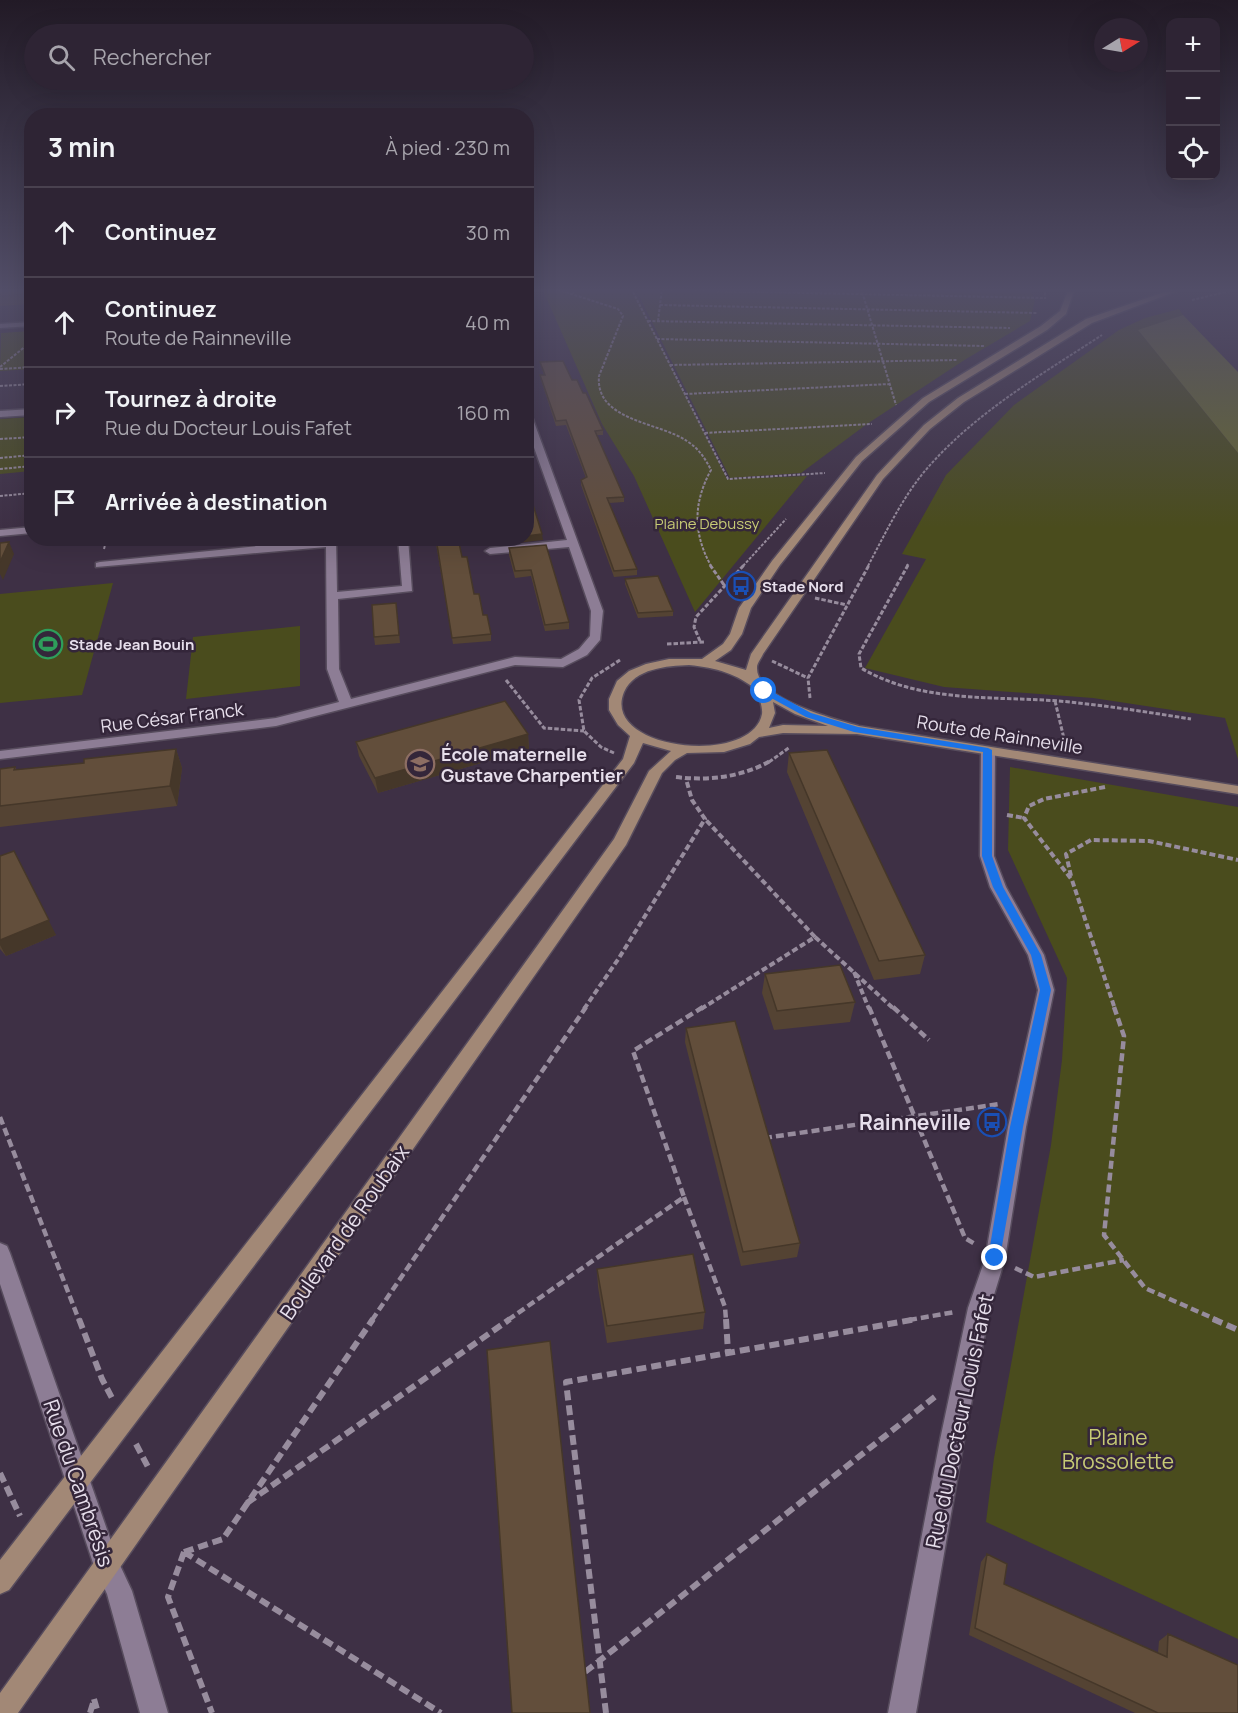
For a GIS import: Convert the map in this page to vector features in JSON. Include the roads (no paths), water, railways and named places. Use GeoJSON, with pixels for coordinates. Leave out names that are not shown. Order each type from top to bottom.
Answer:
{"type":"FeatureCollection","features":[{"type":"Feature","properties":{"kind":"main road"},"geometry":{"type":"LineString","coordinates":[[706,662],[727,647],[736,634],[745,608],[776,563],[859,459],[926,400],[979,368]]}},
{"type":"Feature","properties":{"kind":"main road"},"geometry":{"type":"LineString","coordinates":[[755,681],[751,667],[757,654],[880,477],[927,427],[961,400],[1010,368]]}},
{"type":"Feature","properties":{"kind":"main road"},"geometry":{"type":"LineString","coordinates":[[685,661],[706,662],[741,672],[755,681],[770,702],[770,713],[765,724],[745,741],[723,748],[682,751],[658,745],[637,736],[624,725],[616,712],[615,699],[620,687],[631,677],[646,669],[685,661]]}},
{"type":"Feature","properties":{"kind":"main road"},"geometry":{"type":"LineString","coordinates":[[764,691],[801,712],[857,730]]}},
{"type":"Feature","properties":{"kind":"main road","name":"Route de Rainneville"},"geometry":{"type":"LineString","coordinates":[[756,734],[783,729],[857,730],[1238,790]]}},
{"type":"Feature","properties":{"kind":"main road"},"geometry":{"type":"LineString","coordinates":[[0,1581],[629,760],[635,748],[637,736]]}},
{"type":"Feature","properties":{"kind":"main road","name":"Boulevard de Roubaix"},"geometry":{"type":"LineString","coordinates":[[3,1713],[621,841],[656,771],[670,757],[682,751]]}},
{"type":"Feature","properties":{"kind":"street"},"geometry":{"type":"LineString","coordinates":[[0,414],[24,412]]}},
{"type":"Feature","properties":{"kind":"street","name":"Rue César Franck"},"geometry":{"type":"LineString","coordinates":[[0,755],[276,722],[515,661],[563,663],[583,652],[596,637],[597,611],[534,433]]}},
{"type":"Feature","properties":{"kind":"street"},"geometry":{"type":"LineString","coordinates":[[0,533],[24,531]]}},
{"type":"Feature","properties":{"kind":"street"},"geometry":{"type":"LineString","coordinates":[[490,551],[573,543]]}},
{"type":"Feature","properties":{"kind":"street"},"geometry":{"type":"LineString","coordinates":[[100,565],[283,546]]}},
{"type":"Feature","properties":{"kind":"street"},"geometry":{"type":"LineString","coordinates":[[331,546],[333,669],[346,703]]}},
{"type":"Feature","properties":{"kind":"street"},"geometry":{"type":"LineString","coordinates":[[332,596],[408,589],[404,546]]}},
{"type":"Feature","properties":{"kind":"street","name":"Rue du Docteur Louis Fafet"},"geometry":{"type":"LineString","coordinates":[[902,1713],[966,1373],[979,1308],[995,1258],[1022,1101],[1046,990],[1036,955],[998,887],[987,856],[988,750]]}},
{"type":"Feature","properties":{"kind":"street","name":"Rue du Cambrésis"},"geometry":{"type":"LineString","coordinates":[[0,1253],[106,1566],[119,1591],[154,1713]]}},
{"type":"Feature","properties":{"kind":"place","name":"Stade Nord"},"geometry":{"type":"Point","coordinates":[741,586]}},
{"type":"Feature","properties":{"kind":"place","name":"Stade Jean Bouin"},"geometry":{"type":"Point","coordinates":[48,644]}},
{"type":"Feature","properties":{"kind":"place","name":"École maternelle Gustave Charpentier"},"geometry":{"type":"Point","coordinates":[420,764]}},
{"type":"Feature","properties":{"kind":"place","name":"Rainneville"},"geometry":{"type":"Point","coordinates":[992,1122]}},
{"type":"Feature","properties":{"kind":"park label","name":"Plaine Debussy"},"geometry":{"type":"Point","coordinates":[707,523]}},
{"type":"Feature","properties":{"kind":"park label","name":"Plaine Brossolette"},"geometry":{"type":"Point","coordinates":[1118,1449]}}]}
